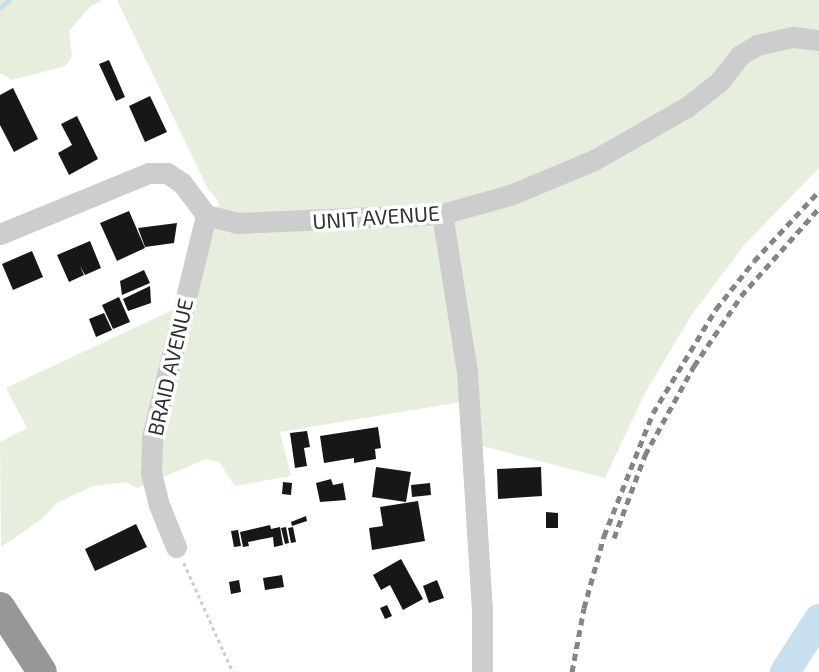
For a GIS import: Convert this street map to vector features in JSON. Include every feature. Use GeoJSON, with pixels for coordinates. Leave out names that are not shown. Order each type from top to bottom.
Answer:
{"type":"FeatureCollection","features":[{"type":"Feature","properties":{"kind":"highway"},"geometry":{"type":"LineString","coordinates":[[0,607],[42,672]]}},
{"type":"Feature","properties":{"kind":"street","name":"UNIT AVENUE"},"geometry":{"type":"LineString","coordinates":[[206,215],[237,223],[272,223],[442,215],[510,195],[594,160],[687,107],[719,82],[740,55],[757,46],[793,37],[819,40]]}},
{"type":"Feature","properties":{"kind":"street"},"geometry":{"type":"LineString","coordinates":[[0,234],[149,173],[167,173],[182,183],[206,215]]}},
{"type":"Feature","properties":{"kind":"street","name":"BRAID AVENUE"},"geometry":{"type":"LineString","coordinates":[[176,547],[159,505],[152,473],[152,437],[206,215]]}},
{"type":"Feature","properties":{"kind":"street"},"geometry":{"type":"LineString","coordinates":[[442,215],[467,372],[482,611],[482,672]]}},
{"type":"Feature","properties":{"kind":"path"},"geometry":{"type":"LineString","coordinates":[[176,547],[233,672]]}},
{"type":"Feature","properties":{"kind":"green space"},"geometry":{"type":"Polygon","coordinates":[[[0,0],[103,0],[91,6],[69,31],[72,56],[66,66],[12,80],[0,73],[0,0]]]}},
{"type":"Feature","properties":{"kind":"green space"},"geometry":{"type":"Polygon","coordinates":[[[117,0],[819,0],[819,168],[745,244],[691,316],[645,393],[605,478],[478,445],[474,400],[280,432],[291,476],[235,486],[219,462],[206,459],[137,488],[125,482],[93,486],[57,503],[43,518],[1,547],[0,442],[27,428],[6,388],[194,300],[219,202],[208,189],[117,0]]]}},
{"type":"Feature","properties":{"kind":"building"},"geometry":{"type":"Polygon","coordinates":[[[109,60],[125,97],[116,101],[99,64],[109,60]]]}},
{"type":"Feature","properties":{"kind":"building"},"geometry":{"type":"Polygon","coordinates":[[[13,88],[38,139],[14,152],[0,125],[0,95],[13,88]]]}},
{"type":"Feature","properties":{"kind":"building"},"geometry":{"type":"Polygon","coordinates":[[[150,96],[167,132],[145,142],[129,106],[150,96]]]}},
{"type":"Feature","properties":{"kind":"building"},"geometry":{"type":"Polygon","coordinates":[[[77,116],[98,159],[69,175],[58,153],[72,145],[61,124],[77,116]]]}},
{"type":"Feature","properties":{"kind":"building"},"geometry":{"type":"Polygon","coordinates":[[[129,211],[145,248],[117,261],[100,223],[129,211]]]}},
{"type":"Feature","properties":{"kind":"building"},"geometry":{"type":"Polygon","coordinates":[[[177,223],[174,243],[145,247],[138,228],[177,223]]]}},
{"type":"Feature","properties":{"kind":"building"},"geometry":{"type":"Polygon","coordinates":[[[90,241],[101,268],[85,275],[80,266],[84,275],[69,282],[57,255],[90,241]]]}},
{"type":"Feature","properties":{"kind":"building"},"geometry":{"type":"Polygon","coordinates":[[[32,251],[43,277],[13,290],[2,264],[32,251]]]}},
{"type":"Feature","properties":{"kind":"building"},"geometry":{"type":"Polygon","coordinates":[[[144,270],[150,283],[122,295],[120,281],[144,270]]]}},
{"type":"Feature","properties":{"kind":"building"},"geometry":{"type":"Polygon","coordinates":[[[150,286],[151,303],[128,311],[123,299],[150,286]]]}},
{"type":"Feature","properties":{"kind":"building"},"geometry":{"type":"Polygon","coordinates":[[[119,297],[130,322],[113,329],[102,305],[119,297]]]}},
{"type":"Feature","properties":{"kind":"building"},"geometry":{"type":"Polygon","coordinates":[[[104,313],[112,330],[96,337],[89,319],[104,313]]]}},
{"type":"Feature","properties":{"kind":"building"},"geometry":{"type":"Polygon","coordinates":[[[378,427],[381,448],[375,449],[376,459],[354,463],[354,458],[324,463],[320,436],[378,427]]]}},
{"type":"Feature","properties":{"kind":"building"},"geometry":{"type":"Polygon","coordinates":[[[307,431],[310,447],[304,448],[307,466],[295,468],[290,433],[307,431]]]}},
{"type":"Feature","properties":{"kind":"building"},"geometry":{"type":"Polygon","coordinates":[[[376,467],[411,472],[406,502],[372,497],[376,467]]]}},
{"type":"Feature","properties":{"kind":"building"},"geometry":{"type":"Polygon","coordinates":[[[541,467],[542,496],[498,499],[497,469],[541,467]]]}},
{"type":"Feature","properties":{"kind":"building"},"geometry":{"type":"Polygon","coordinates":[[[331,479],[333,485],[343,483],[346,500],[320,502],[316,483],[331,479]]]}},
{"type":"Feature","properties":{"kind":"building"},"geometry":{"type":"Polygon","coordinates":[[[283,482],[292,483],[291,495],[282,494],[283,482]]]}},
{"type":"Feature","properties":{"kind":"building"},"geometry":{"type":"Polygon","coordinates":[[[430,483],[431,495],[412,497],[411,485],[430,483]]]}},
{"type":"Feature","properties":{"kind":"building"},"geometry":{"type":"Polygon","coordinates":[[[418,501],[425,541],[372,550],[369,528],[383,526],[380,507],[418,501]]]}},
{"type":"Feature","properties":{"kind":"building"},"geometry":{"type":"Polygon","coordinates":[[[546,512],[558,513],[558,528],[546,528],[546,512]]]}},
{"type":"Feature","properties":{"kind":"building"},"geometry":{"type":"Polygon","coordinates":[[[306,516],[307,521],[292,526],[291,522],[306,516]]]}},
{"type":"Feature","properties":{"kind":"building"},"geometry":{"type":"Polygon","coordinates":[[[136,524],[147,547],[95,571],[85,549],[136,524]]]}},
{"type":"Feature","properties":{"kind":"building"},"geometry":{"type":"Polygon","coordinates":[[[270,525],[271,529],[280,527],[283,545],[274,547],[273,537],[248,542],[249,546],[243,547],[240,532],[270,525]]]}},
{"type":"Feature","properties":{"kind":"building"},"geometry":{"type":"Polygon","coordinates":[[[286,527],[289,543],[285,544],[281,528],[286,527]]]}},
{"type":"Feature","properties":{"kind":"building"},"geometry":{"type":"Polygon","coordinates":[[[293,527],[296,542],[291,543],[288,528],[293,527]]]}},
{"type":"Feature","properties":{"kind":"building"},"geometry":{"type":"Polygon","coordinates":[[[238,530],[241,546],[234,547],[231,531],[238,530]]]}},
{"type":"Feature","properties":{"kind":"building"},"geometry":{"type":"Polygon","coordinates":[[[401,559],[423,599],[403,610],[390,585],[381,590],[373,575],[401,559]]]}},
{"type":"Feature","properties":{"kind":"building"},"geometry":{"type":"Polygon","coordinates":[[[282,575],[284,587],[265,590],[263,578],[282,575]]]}},
{"type":"Feature","properties":{"kind":"building"},"geometry":{"type":"Polygon","coordinates":[[[239,580],[241,592],[231,594],[229,582],[239,580]]]}},
{"type":"Feature","properties":{"kind":"building"},"geometry":{"type":"Polygon","coordinates":[[[437,580],[444,598],[429,603],[423,586],[437,580]]]}},
{"type":"Feature","properties":{"kind":"building"},"geometry":{"type":"Polygon","coordinates":[[[387,605],[392,616],[385,619],[380,608],[387,605]]]}},
{"type":"Feature","properties":{"kind":"waterway"},"geometry":{"type":"LineString","coordinates":[[0,8],[9,0]]}},
{"type":"Feature","properties":{"kind":"waterway"},"geometry":{"type":"LineString","coordinates":[[785,672],[819,619]]}},
{"type":"Feature","properties":{"kind":"railway"},"geometry":{"type":"LineString","coordinates":[[572,672],[584,608],[604,536],[653,413],[716,309],[754,261],[819,191]]}},
{"type":"Feature","properties":{"kind":"railway"},"geometry":{"type":"LineString","coordinates":[[614,538],[645,455],[694,366],[741,296],[819,208]]}}]}
